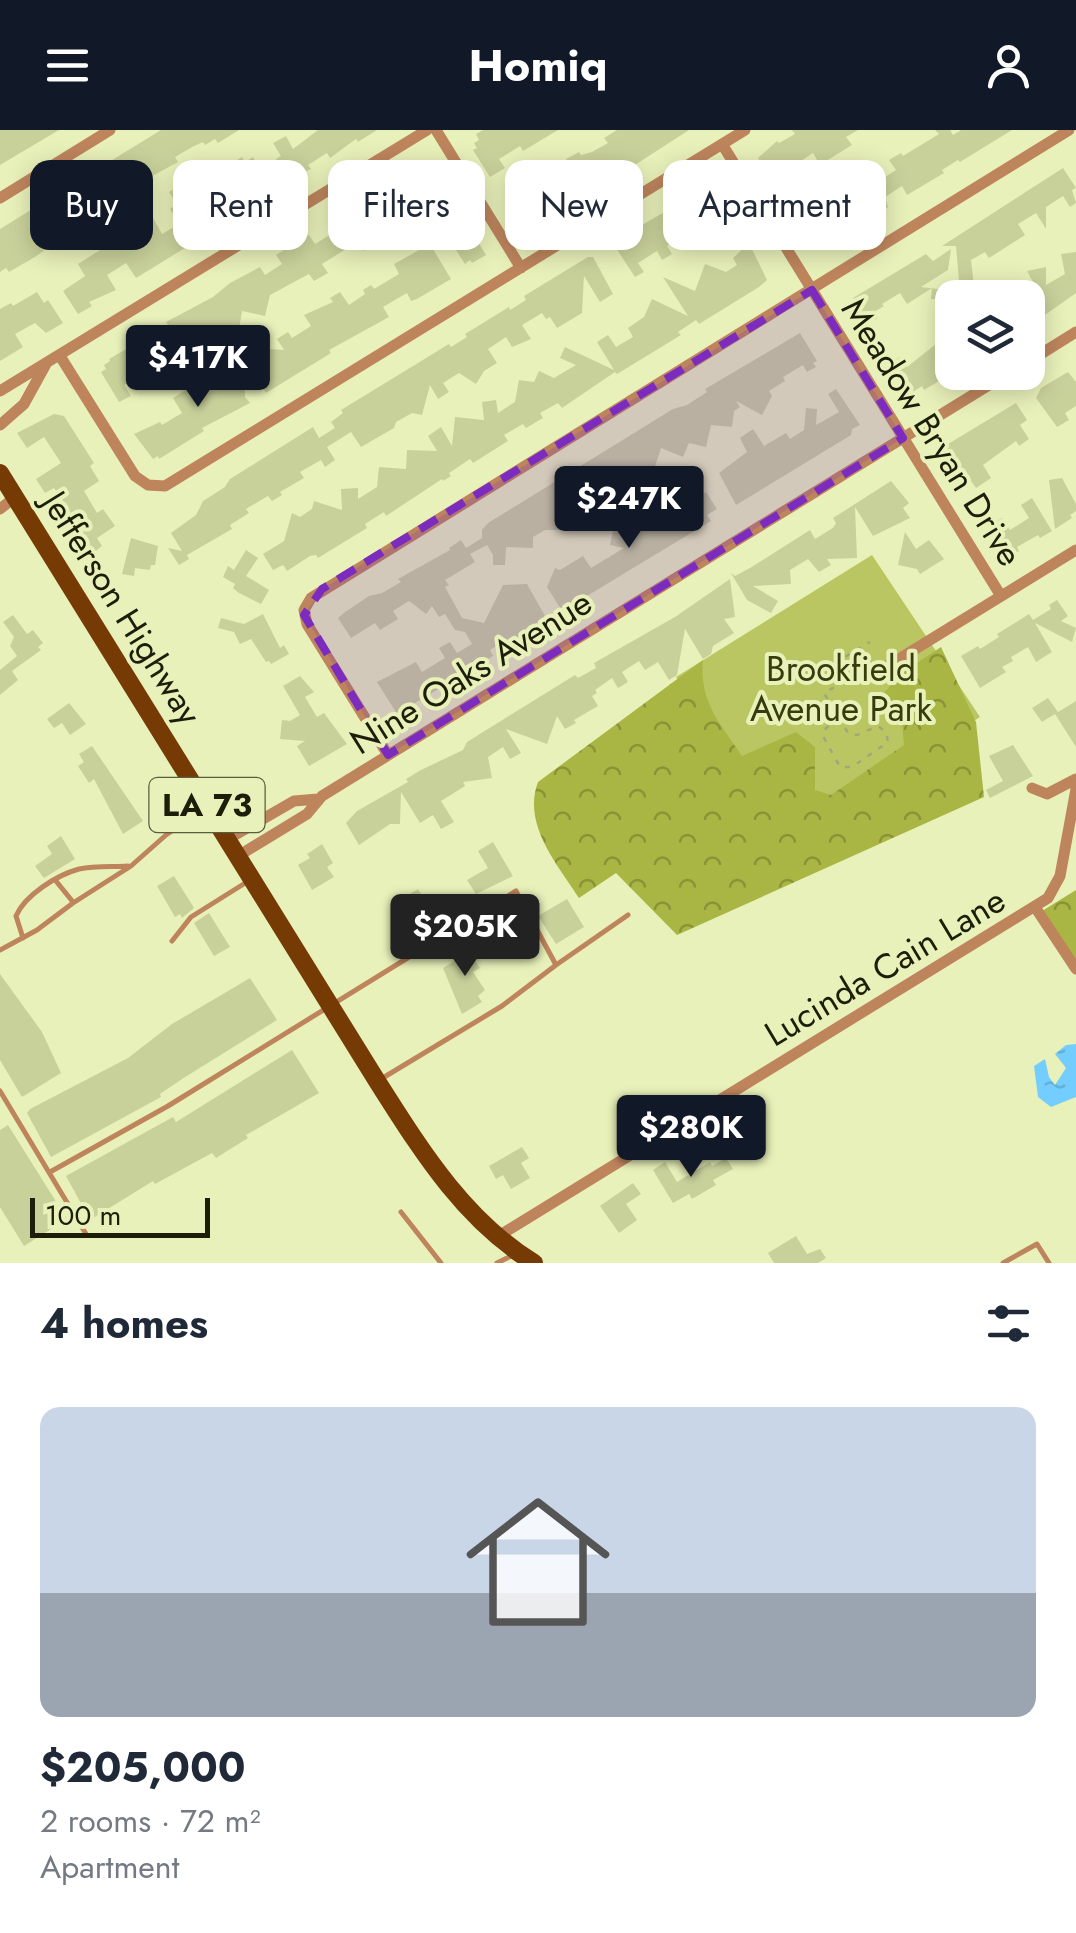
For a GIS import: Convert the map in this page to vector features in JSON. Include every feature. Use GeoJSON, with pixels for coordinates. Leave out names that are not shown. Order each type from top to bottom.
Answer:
{"type":"FeatureCollection","features":[{"type":"Feature","properties":{"kind":"main road","name":"Jefferson Highway"},"geometry":{"type":"LineString","coordinates":[[0,473],[8,503],[208,806],[440,1176],[461,1203],[497,1237],[534,1263]]}},
{"type":"Feature","properties":{"kind":"street"},"geometry":{"type":"LineString","coordinates":[[0,198],[110,130]]}},
{"type":"Feature","properties":{"kind":"street"},"geometry":{"type":"LineString","coordinates":[[0,391],[427,130]]}},
{"type":"Feature","properties":{"kind":"street"},"geometry":{"type":"LineString","coordinates":[[436,130],[520,268]]}},
{"type":"Feature","properties":{"kind":"street"},"geometry":{"type":"LineString","coordinates":[[60,356],[135,476],[144,484],[158,487],[172,482],[745,130]]}},
{"type":"Feature","properties":{"kind":"street"},"geometry":{"type":"LineString","coordinates":[[388,756],[306,624],[308,602],[322,589],[1069,130]]}},
{"type":"Feature","properties":{"kind":"street","name":"Meadow Bryan Drive"},"geometry":{"type":"LineString","coordinates":[[722,144],[1001,596]]}},
{"type":"Feature","properties":{"kind":"street"},"geometry":{"type":"LineString","coordinates":[[1045,351],[1076,332]]}},
{"type":"Feature","properties":{"kind":"street"},"geometry":{"type":"LineString","coordinates":[[0,425],[24,404],[46,364]]}},
{"type":"Feature","properties":{"kind":"street","name":"Nine Oaks Avenue"},"geometry":{"type":"LineString","coordinates":[[238,856],[307,814],[318,799],[981,390]]}},
{"type":"Feature","properties":{"kind":"street"},"geometry":{"type":"LineString","coordinates":[[886,667],[1076,550]]}},
{"type":"Feature","properties":{"kind":"street"},"geometry":{"type":"LineString","coordinates":[[1032,788],[1047,794],[1076,779]]}},
{"type":"Feature","properties":{"kind":"street"},"geometry":{"type":"LineString","coordinates":[[1035,908],[1048,898],[1060,876],[1076,789]]}},
{"type":"Feature","properties":{"kind":"street","name":"Nine Oaks Avenue"},"geometry":{"type":"LineString","coordinates":[[228,839],[294,801],[318,799]]}},
{"type":"Feature","properties":{"kind":"street","name":"Lucinda Cain Lane"},"geometry":{"type":"LineString","coordinates":[[497,1237],[1035,908],[1076,969]]}},
{"type":"Feature","properties":{"kind":"lane"},"geometry":{"type":"LineString","coordinates":[[0,950],[131,866],[208,806]]}},
{"type":"Feature","properties":{"kind":"lane"},"geometry":{"type":"LineString","coordinates":[[23,938],[16,916],[21,904],[75,870],[131,866]]}},
{"type":"Feature","properties":{"kind":"lane"},"geometry":{"type":"LineString","coordinates":[[172,941],[191,917],[252,878]]}},
{"type":"Feature","properties":{"kind":"lane"},"geometry":{"type":"LineString","coordinates":[[56,881],[73,903]]}},
{"type":"Feature","properties":{"kind":"lane"},"geometry":{"type":"LineString","coordinates":[[50,1172],[168,1106],[516,891],[556,965]]}},
{"type":"Feature","properties":{"kind":"lane"},"geometry":{"type":"LineString","coordinates":[[377,1081],[502,1006],[628,915]]}},
{"type":"Feature","properties":{"kind":"lane"},"geometry":{"type":"LineString","coordinates":[[0,1091],[86,1234]]}},
{"type":"Feature","properties":{"kind":"lane"},"geometry":{"type":"LineString","coordinates":[[401,1212],[441,1263]]}},
{"type":"Feature","properties":{"kind":"lane"},"geometry":{"type":"LineString","coordinates":[[1003,1263],[1038,1244],[1049,1263]]}},
{"type":"Feature","properties":{"kind":"lane"},"geometry":{"type":"LineString","coordinates":[[496,1263],[517,1252]]}},
{"type":"Feature","properties":{"kind":"path"},"geometry":{"type":"LineString","coordinates":[[840,720],[826,728],[822,736],[840,767],[852,766],[888,742],[881,728],[848,733],[824,693],[854,676],[842,658],[870,642]]}},
{"type":"Feature","properties":{"kind":"highlighted area"},"geometry":{"type":"Polygon","coordinates":[[[812,290],[903,438],[388,755],[304,615],[322,589],[812,290]]]}},
{"type":"Feature","properties":{"kind":"green space","name":"Brookfield Avenue Park"},"geometry":{"type":"Polygon","coordinates":[[[872,555],[980,717],[784,839],[676,677],[872,555]]]}},
{"type":"Feature","properties":{"kind":"green space"},"geometry":{"type":"Polygon","coordinates":[[[941,647],[976,722],[984,797],[677,935],[616,873],[579,898],[544,843],[535,813],[538,782],[703,660],[708,700],[742,756],[796,732],[815,747],[815,790],[831,795],[904,745],[902,723],[881,696],[902,673],[941,647]]]}},
{"type":"Feature","properties":{"kind":"green space"},"geometry":{"type":"Polygon","coordinates":[[[1076,890],[1076,961],[1042,911],[1076,890]]]}},
{"type":"Feature","properties":{"kind":"water"},"geometry":{"type":"Polygon","coordinates":[[[1076,1044],[1076,1097],[1051,1107],[1038,1097],[1034,1066],[1045,1059],[1055,1085],[1066,1068],[1055,1054],[1066,1045],[1076,1044]]]}},
{"type":"Feature","properties":{"kind":"building"},"geometry":{"type":"Polygon","coordinates":[[[0,130],[59,130],[0,165],[0,130]]]}},
{"type":"Feature","properties":{"kind":"building"},"geometry":{"type":"Polygon","coordinates":[[[161,130],[239,130],[218,143],[215,139],[205,145],[203,142],[175,157],[173,165],[153,176],[153,160],[112,160],[161,130]]]}},
{"type":"Feature","properties":{"kind":"building"},"geometry":{"type":"Polygon","coordinates":[[[318,130],[377,130],[358,142],[356,139],[330,158],[327,153],[308,165],[308,160],[276,160],[281,156],[273,143],[286,136],[293,149],[318,130]]]}},
{"type":"Feature","properties":{"kind":"building"},"geometry":{"type":"Polygon","coordinates":[[[483,130],[558,130],[523,151],[520,146],[499,159],[505,168],[490,177],[485,160],[479,160],[473,150],[479,140],[476,134],[483,130]]]}},
{"type":"Feature","properties":{"kind":"building"},"geometry":{"type":"Polygon","coordinates":[[[617,130],[689,130],[643,160],[566,159],[579,152],[592,152],[608,143],[604,138],[617,130]]]}},
{"type":"Feature","properties":{"kind":"building"},"geometry":{"type":"Polygon","coordinates":[[[792,130],[858,130],[846,137],[852,145],[828,160],[817,160],[813,153],[802,160],[759,160],[777,141],[795,134],[792,130]]]}},
{"type":"Feature","properties":{"kind":"building"},"geometry":{"type":"Polygon","coordinates":[[[935,130],[950,130],[953,135],[961,130],[1012,130],[907,195],[902,186],[886,196],[886,176],[896,170],[889,160],[939,134],[935,130]]]}},
{"type":"Feature","properties":{"kind":"building"},"geometry":{"type":"Polygon","coordinates":[[[1063,168],[1076,188],[1072,190],[1076,203],[1070,207],[1063,196],[1046,207],[1046,229],[1036,213],[1018,224],[1025,235],[989,258],[985,252],[971,260],[973,280],[959,280],[956,246],[942,246],[1063,168]]]}},
{"type":"Feature","properties":{"kind":"building"},"geometry":{"type":"Polygon","coordinates":[[[30,211],[30,250],[45,250],[9,272],[6,268],[0,272],[0,229],[30,211]]]}},
{"type":"Feature","properties":{"kind":"building"},"geometry":{"type":"Polygon","coordinates":[[[663,213],[663,250],[672,254],[662,260],[657,251],[638,263],[644,272],[635,277],[617,250],[643,250],[643,224],[663,213]]]}},
{"type":"Feature","properties":{"kind":"building"},"geometry":{"type":"Polygon","coordinates":[[[153,218],[162,234],[173,228],[173,250],[182,250],[136,278],[126,263],[107,275],[116,290],[89,302],[92,306],[78,314],[63,291],[85,276],[78,264],[100,250],[153,250],[153,218]]]}},
{"type":"Feature","properties":{"kind":"building"},"geometry":{"type":"Polygon","coordinates":[[[308,235],[315,244],[328,236],[328,250],[344,250],[322,264],[328,273],[314,281],[309,274],[270,295],[265,316],[242,311],[238,336],[225,333],[186,358],[178,344],[159,355],[157,359],[164,371],[153,378],[148,369],[124,385],[131,396],[119,402],[101,372],[109,359],[230,283],[260,267],[265,275],[282,264],[276,255],[284,250],[308,250],[308,235]]]}},
{"type":"Feature","properties":{"kind":"building"},"geometry":{"type":"Polygon","coordinates":[[[951,249],[948,270],[921,287],[932,288],[907,304],[900,293],[882,304],[874,312],[878,318],[869,323],[853,298],[926,254],[933,261],[951,249]]]}},
{"type":"Feature","properties":{"kind":"building"},"geometry":{"type":"Polygon","coordinates":[[[419,250],[434,250],[451,279],[417,299],[411,301],[407,293],[383,307],[389,317],[329,350],[331,353],[266,393],[251,369],[253,348],[284,350],[277,339],[288,332],[292,338],[311,326],[304,315],[333,302],[330,298],[340,292],[349,305],[371,285],[374,289],[399,274],[394,264],[419,250]]]}},
{"type":"Feature","properties":{"kind":"building"},"geometry":{"type":"Polygon","coordinates":[[[456,250],[483,250],[486,255],[472,263],[470,260],[465,264],[456,250]]]}},
{"type":"Feature","properties":{"kind":"building"},"geometry":{"type":"Polygon","coordinates":[[[742,250],[752,250],[767,280],[699,324],[696,320],[678,332],[681,335],[562,408],[558,403],[540,413],[543,418],[504,435],[508,441],[473,463],[470,459],[449,473],[451,476],[386,516],[384,512],[365,524],[367,528],[318,558],[310,556],[287,571],[283,565],[273,570],[263,554],[284,541],[292,513],[300,517],[312,509],[314,501],[342,510],[341,489],[358,488],[358,499],[377,487],[379,467],[406,469],[407,450],[437,451],[428,436],[441,427],[452,446],[455,417],[484,420],[482,402],[496,400],[498,413],[515,402],[519,380],[534,382],[539,371],[554,378],[576,365],[560,358],[565,347],[614,370],[597,342],[608,335],[616,347],[633,337],[628,328],[644,317],[652,299],[688,316],[663,277],[695,291],[705,264],[726,272],[737,265],[733,258],[742,250]]]}},
{"type":"Feature","properties":{"kind":"building"},"geometry":{"type":"Polygon","coordinates":[[[1076,252],[1076,293],[1045,315],[1045,280],[1032,280],[1027,271],[1046,267],[1046,285],[1065,274],[1061,254],[1076,252]]]}},
{"type":"Feature","properties":{"kind":"building"},"geometry":{"type":"Polygon","coordinates":[[[593,257],[613,294],[600,302],[584,276],[582,313],[557,328],[542,313],[522,325],[531,339],[512,347],[506,337],[488,349],[497,363],[484,371],[476,384],[459,373],[443,383],[449,392],[438,399],[430,385],[422,415],[412,413],[361,447],[351,432],[327,447],[335,460],[325,467],[321,460],[300,472],[304,478],[280,492],[282,495],[272,501],[268,496],[246,509],[249,513],[230,525],[232,529],[187,555],[189,559],[179,565],[168,548],[182,551],[171,533],[196,515],[203,501],[225,487],[230,479],[313,427],[319,438],[335,428],[331,422],[343,413],[341,410],[449,344],[451,347],[467,337],[465,334],[526,300],[524,296],[593,257]]]}},
{"type":"Feature","properties":{"kind":"building"},"geometry":{"type":"Polygon","coordinates":[[[37,292],[44,303],[48,300],[63,323],[46,333],[35,323],[15,334],[23,347],[0,361],[0,309],[37,292]]]}},
{"type":"Feature","properties":{"kind":"building"},"geometry":{"type":"Polygon","coordinates":[[[800,333],[817,361],[813,363],[816,367],[807,372],[803,365],[783,377],[785,381],[769,391],[772,396],[762,415],[736,401],[740,407],[734,411],[732,427],[711,425],[706,447],[689,443],[683,457],[661,448],[652,476],[628,468],[614,477],[616,495],[590,498],[589,515],[562,513],[562,530],[545,530],[533,537],[533,548],[506,547],[505,565],[493,565],[487,545],[470,554],[475,562],[445,580],[462,618],[484,623],[503,585],[527,584],[545,616],[540,619],[544,625],[512,645],[508,639],[490,650],[493,656],[397,714],[377,682],[416,662],[422,672],[445,658],[439,648],[450,642],[457,653],[472,644],[465,632],[455,630],[445,614],[439,617],[432,606],[426,614],[409,601],[393,611],[398,619],[380,630],[375,623],[351,638],[338,618],[369,596],[401,582],[398,579],[461,540],[466,548],[482,538],[488,523],[800,333]]]}},
{"type":"Feature","properties":{"kind":"building"},"geometry":{"type":"Polygon","coordinates":[[[935,345],[935,383],[908,395],[888,364],[900,357],[907,367],[935,345]]]}},
{"type":"Feature","properties":{"kind":"building"},"geometry":{"type":"Polygon","coordinates":[[[233,359],[237,366],[244,361],[245,397],[250,403],[153,459],[134,434],[182,413],[173,398],[202,375],[207,383],[233,359]]]}},
{"type":"Feature","properties":{"kind":"building"},"geometry":{"type":"Polygon","coordinates":[[[1068,372],[1076,382],[1076,406],[1065,413],[1069,420],[1057,427],[1036,398],[1045,386],[1068,372]]]}},
{"type":"Feature","properties":{"kind":"building"},"geometry":{"type":"Polygon","coordinates":[[[836,389],[860,425],[852,429],[851,435],[736,505],[719,473],[747,452],[740,438],[753,429],[764,446],[786,433],[790,439],[804,430],[806,408],[817,409],[816,425],[839,412],[828,394],[836,389]]]}},
{"type":"Feature","properties":{"kind":"building"},"geometry":{"type":"Polygon","coordinates":[[[1016,403],[1027,420],[1020,425],[1029,439],[1019,446],[1016,441],[983,465],[991,478],[976,488],[963,470],[959,472],[943,447],[1016,403]]]}},
{"type":"Feature","properties":{"kind":"building"},"geometry":{"type":"Polygon","coordinates":[[[54,414],[64,416],[94,463],[90,466],[99,481],[84,491],[97,513],[103,509],[115,526],[97,538],[102,546],[92,554],[54,488],[45,493],[36,479],[61,463],[44,437],[27,448],[17,433],[54,414]]]}},
{"type":"Feature","properties":{"kind":"building"},"geometry":{"type":"Polygon","coordinates":[[[1062,478],[1076,511],[1055,529],[1049,480],[1062,478]]]}},
{"type":"Feature","properties":{"kind":"building"},"geometry":{"type":"Polygon","coordinates":[[[891,481],[909,503],[903,508],[910,518],[873,536],[855,507],[857,558],[827,559],[831,565],[819,572],[808,559],[790,570],[791,584],[753,586],[778,601],[771,613],[747,600],[731,573],[735,576],[750,568],[810,530],[815,539],[833,528],[833,518],[891,481]]]}},
{"type":"Feature","properties":{"kind":"building"},"geometry":{"type":"Polygon","coordinates":[[[706,492],[717,509],[707,515],[711,521],[562,611],[547,587],[555,568],[560,570],[583,556],[591,568],[624,548],[610,545],[613,531],[623,532],[667,504],[675,516],[680,514],[699,503],[696,498],[706,492]]]}},
{"type":"Feature","properties":{"kind":"building"},"geometry":{"type":"Polygon","coordinates":[[[1032,498],[1052,531],[1017,547],[1019,551],[1011,555],[992,524],[1002,518],[1010,530],[1029,518],[1021,505],[1032,498]]]}},
{"type":"Feature","properties":{"kind":"building"},"geometry":{"type":"Polygon","coordinates":[[[905,532],[916,549],[929,540],[944,559],[920,574],[917,569],[898,565],[905,532]]]}},
{"type":"Feature","properties":{"kind":"building"},"geometry":{"type":"Polygon","coordinates":[[[131,538],[158,546],[155,565],[150,570],[135,568],[134,576],[122,574],[131,538]]]}},
{"type":"Feature","properties":{"kind":"building"},"geometry":{"type":"Polygon","coordinates":[[[246,550],[258,558],[246,576],[269,590],[261,604],[239,593],[233,588],[235,584],[223,577],[228,566],[234,570],[246,550]]]}},
{"type":"Feature","properties":{"kind":"building"},"geometry":{"type":"Polygon","coordinates":[[[730,579],[735,617],[724,619],[734,633],[713,646],[711,654],[703,659],[685,629],[677,675],[669,680],[658,662],[645,670],[639,661],[622,672],[628,682],[618,688],[612,678],[595,690],[597,693],[592,696],[598,706],[574,720],[576,723],[565,729],[557,716],[547,744],[506,729],[521,753],[510,759],[503,747],[488,757],[492,778],[463,782],[465,786],[441,801],[454,822],[441,829],[433,815],[420,823],[401,792],[400,824],[390,824],[359,845],[346,823],[357,811],[408,782],[406,779],[421,770],[463,750],[467,742],[575,675],[578,678],[596,668],[594,663],[675,617],[730,579]]]}},
{"type":"Feature","properties":{"kind":"building"},"geometry":{"type":"Polygon","coordinates":[[[1057,600],[1068,616],[1061,621],[1076,628],[1072,642],[1035,623],[1052,652],[1036,662],[1028,647],[1002,667],[1006,672],[980,688],[961,656],[978,646],[980,649],[1029,614],[1033,620],[1051,609],[1049,605],[1057,600]]]}},
{"type":"Feature","properties":{"kind":"building"},"geometry":{"type":"Polygon","coordinates":[[[263,614],[280,648],[284,645],[289,654],[271,664],[251,639],[240,644],[234,632],[218,628],[221,618],[244,624],[263,614]]]}},
{"type":"Feature","properties":{"kind":"building"},"geometry":{"type":"Polygon","coordinates":[[[13,615],[27,634],[33,630],[43,643],[38,647],[41,650],[12,671],[18,680],[0,695],[0,670],[17,656],[10,646],[14,637],[3,622],[13,615]]]}},
{"type":"Feature","properties":{"kind":"building"},"geometry":{"type":"Polygon","coordinates":[[[300,676],[314,692],[305,697],[317,717],[324,713],[347,744],[309,766],[297,746],[305,741],[280,739],[282,720],[290,721],[300,715],[283,686],[300,676]]]}},
{"type":"Feature","properties":{"kind":"building"},"geometry":{"type":"Polygon","coordinates":[[[1048,698],[1058,712],[1076,701],[1076,747],[1055,714],[1042,722],[1032,708],[1048,698]]]}},
{"type":"Feature","properties":{"kind":"building"},"geometry":{"type":"Polygon","coordinates":[[[69,703],[86,724],[70,735],[62,723],[54,728],[47,719],[69,703]]]}},
{"type":"Feature","properties":{"kind":"building"},"geometry":{"type":"Polygon","coordinates":[[[1013,745],[1033,776],[990,798],[986,790],[1003,781],[989,756],[1013,745]]]}},
{"type":"Feature","properties":{"kind":"building"},"geometry":{"type":"Polygon","coordinates":[[[92,746],[143,821],[123,834],[94,779],[89,783],[78,766],[84,762],[79,754],[92,746]]]}},
{"type":"Feature","properties":{"kind":"building"},"geometry":{"type":"Polygon","coordinates":[[[61,836],[75,859],[44,878],[35,866],[52,854],[47,846],[61,836]]]}},
{"type":"Feature","properties":{"kind":"building"},"geometry":{"type":"Polygon","coordinates":[[[493,842],[513,876],[476,894],[467,880],[488,868],[478,851],[493,842]]]}},
{"type":"Feature","properties":{"kind":"building"},"geometry":{"type":"Polygon","coordinates":[[[322,844],[333,863],[327,867],[334,877],[312,890],[298,865],[322,844]]]}},
{"type":"Feature","properties":{"kind":"building"},"geometry":{"type":"Polygon","coordinates":[[[174,876],[194,908],[182,918],[180,914],[175,917],[157,886],[174,876]]]}},
{"type":"Feature","properties":{"kind":"building"},"geometry":{"type":"Polygon","coordinates":[[[418,889],[427,904],[440,896],[443,902],[453,896],[460,908],[420,933],[400,907],[400,900],[418,889]]]}},
{"type":"Feature","properties":{"kind":"building"},"geometry":{"type":"Polygon","coordinates":[[[567,899],[584,927],[556,944],[538,916],[567,899]]]}},
{"type":"Feature","properties":{"kind":"building"},"geometry":{"type":"Polygon","coordinates":[[[209,913],[230,947],[214,956],[194,923],[209,913]]]}},
{"type":"Feature","properties":{"kind":"building"},"geometry":{"type":"Polygon","coordinates":[[[470,946],[480,968],[473,972],[485,990],[478,996],[482,1002],[462,1014],[443,968],[454,961],[451,956],[470,946]]]}},
{"type":"Feature","properties":{"kind":"building"},"geometry":{"type":"Polygon","coordinates":[[[0,974],[42,1032],[61,1073],[22,1097],[0,1060],[0,974]]]}},
{"type":"Feature","properties":{"kind":"building"},"geometry":{"type":"Polygon","coordinates":[[[250,978],[277,1020],[182,1079],[161,1097],[51,1157],[27,1113],[30,1109],[128,1058],[172,1024],[250,978]]]}},
{"type":"Feature","properties":{"kind":"building"},"geometry":{"type":"Polygon","coordinates":[[[292,1050],[319,1093],[246,1135],[248,1138],[216,1158],[212,1153],[155,1184],[153,1181],[90,1220],[66,1176],[173,1117],[176,1122],[292,1050]]]}},
{"type":"Feature","properties":{"kind":"building"},"geometry":{"type":"Polygon","coordinates":[[[8,1125],[67,1219],[24,1246],[0,1207],[0,1130],[8,1125]]]}},
{"type":"Feature","properties":{"kind":"building"},"geometry":{"type":"Polygon","coordinates":[[[522,1147],[529,1158],[521,1163],[530,1178],[511,1189],[503,1175],[496,1179],[489,1166],[522,1147]]]}},
{"type":"Feature","properties":{"kind":"building"},"geometry":{"type":"Polygon","coordinates":[[[726,1158],[733,1169],[713,1180],[716,1185],[692,1199],[689,1194],[673,1203],[653,1170],[665,1162],[677,1182],[710,1162],[712,1166],[726,1158]]]}},
{"type":"Feature","properties":{"kind":"building"},"geometry":{"type":"Polygon","coordinates":[[[633,1183],[641,1194],[626,1204],[637,1220],[619,1233],[600,1206],[633,1183]]]}},
{"type":"Feature","properties":{"kind":"building"},"geometry":{"type":"Polygon","coordinates":[[[796,1236],[807,1254],[820,1249],[826,1258],[818,1263],[774,1263],[768,1253],[796,1236]]]}}]}
